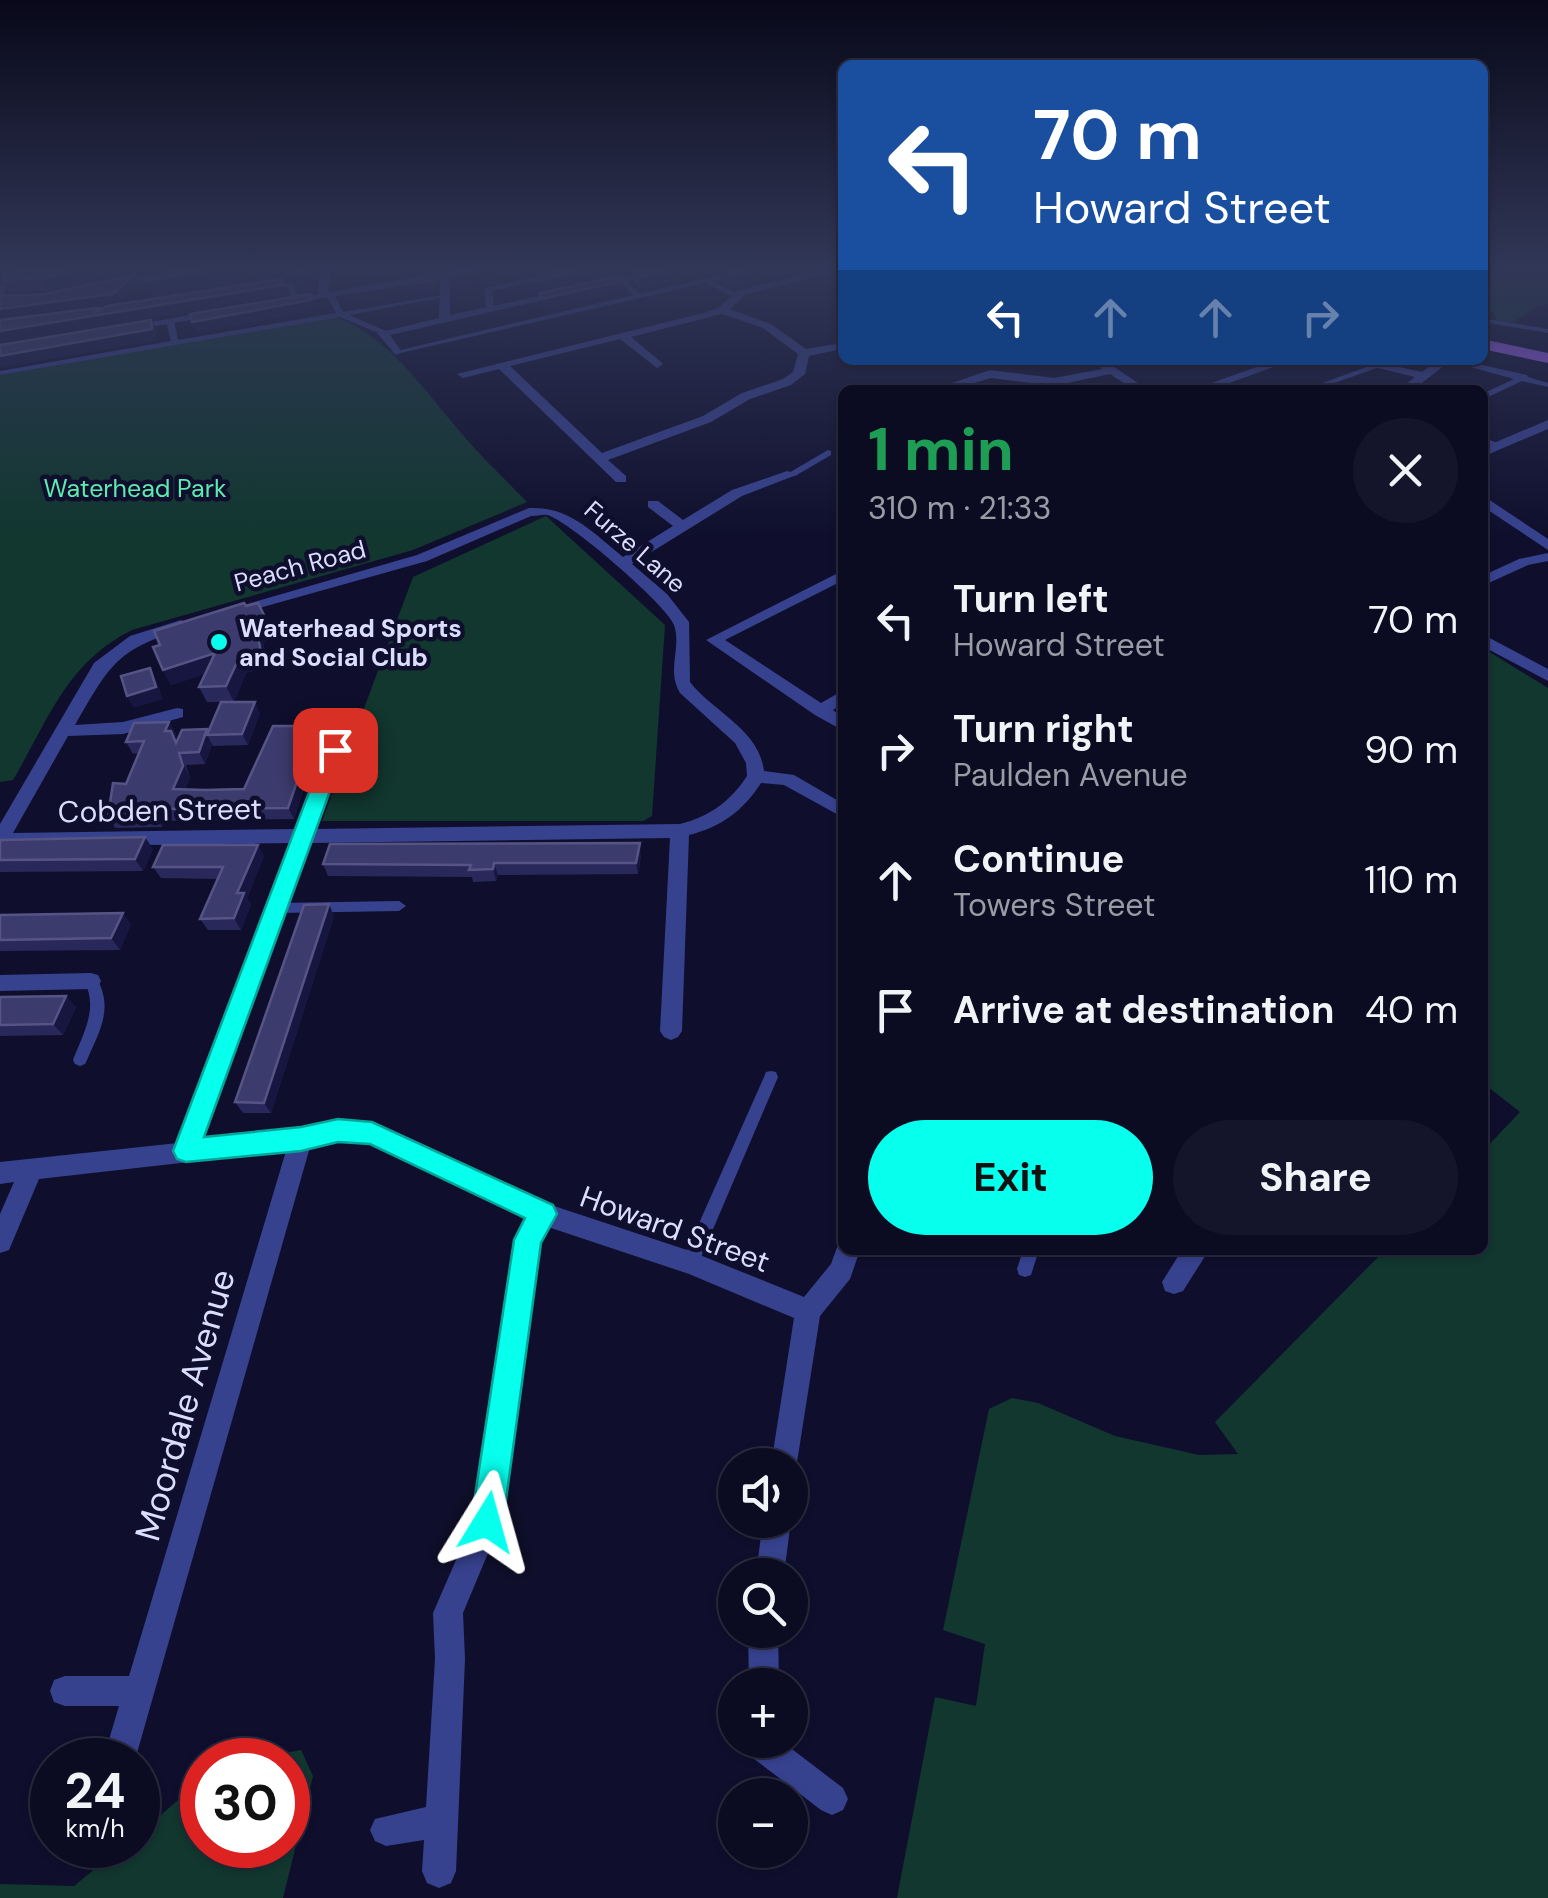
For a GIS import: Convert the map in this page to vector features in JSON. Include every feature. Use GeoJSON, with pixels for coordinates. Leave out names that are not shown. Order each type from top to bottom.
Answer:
{"type":"FeatureCollection","features":[{"type":"Feature","properties":{"kind":"street"},"geometry":{"type":"LineString","coordinates":[[463,374],[519,360]]}},
{"type":"Feature","properties":{"kind":"street"},"geometry":{"type":"LineString","coordinates":[[651,360],[656,364]]}},
{"type":"Feature","properties":{"kind":"street"},"geometry":{"type":"LineString","coordinates":[[601,458],[708,420],[746,396],[787,382],[800,374],[803,360]]}},
{"type":"Feature","properties":{"kind":"street"},"geometry":{"type":"LineString","coordinates":[[501,364],[621,479]]}},
{"type":"Feature","properties":{"kind":"street"},"geometry":{"type":"LineString","coordinates":[[1105,365],[1134,385]]}},
{"type":"Feature","properties":{"kind":"street"},"geometry":{"type":"LineString","coordinates":[[1213,385],[1273,365]]}},
{"type":"Feature","properties":{"kind":"street"},"geometry":{"type":"LineString","coordinates":[[1374,365],[1426,376]]}},
{"type":"Feature","properties":{"kind":"street"},"geometry":{"type":"LineString","coordinates":[[1412,385],[1440,365]]}},
{"type":"Feature","properties":{"kind":"street"},"geometry":{"type":"LineString","coordinates":[[954,385],[990,374],[1054,382],[1112,370]]}},
{"type":"Feature","properties":{"kind":"street"},"geometry":{"type":"LineString","coordinates":[[1488,450],[1548,424]]}},
{"type":"Feature","properties":{"kind":"street"},"geometry":{"type":"LineString","coordinates":[[622,566],[736,494],[792,474]]}},
{"type":"Feature","properties":{"kind":"street"},"geometry":{"type":"LineString","coordinates":[[1488,503],[1548,546]]}},
{"type":"Feature","properties":{"kind":"street"},"geometry":{"type":"LineString","coordinates":[[652,504],[684,528]]}},
{"type":"Feature","properties":{"kind":"street","name":"Furze Lane"},"geometry":{"type":"LineString","coordinates":[[536,510],[550,511],[566,520],[680,620],[686,640],[680,665],[682,685],[753,754],[756,776]]}},
{"type":"Feature","properties":{"kind":"street","name":"Peach Road"},"geometry":{"type":"LineString","coordinates":[[0,839],[94,675],[111,655],[146,635],[422,558],[536,510]]}},
{"type":"Feature","properties":{"kind":"street"},"geometry":{"type":"LineString","coordinates":[[1488,579],[1524,562],[1548,557]]}},
{"type":"Feature","properties":{"kind":"street"},"geometry":{"type":"LineString","coordinates":[[838,577],[714,640],[838,722]]}},
{"type":"Feature","properties":{"kind":"street"},"geometry":{"type":"LineString","coordinates":[[1488,642],[1548,676]]}},
{"type":"Feature","properties":{"kind":"street"},"geometry":{"type":"LineString","coordinates":[[821,712],[838,699]]}},
{"type":"Feature","properties":{"kind":"street"},"geometry":{"type":"LineString","coordinates":[[62,732],[123,728],[177,713]]}},
{"type":"Feature","properties":{"kind":"street"},"geometry":{"type":"LineString","coordinates":[[186,1151],[348,715]]}},
{"type":"Feature","properties":{"kind":"street"},"geometry":{"type":"LineString","coordinates":[[671,1031],[680,831],[706,826],[727,813],[756,776],[788,779],[838,810]]}},
{"type":"Feature","properties":{"kind":"street","name":"Cobden Street"},"geometry":{"type":"LineString","coordinates":[[0,839],[680,831]]}},
{"type":"Feature","properties":{"kind":"street"},"geometry":{"type":"LineString","coordinates":[[0,983],[91,982]]}},
{"type":"Feature","properties":{"kind":"street","name":"Howard Street"},"geometry":{"type":"LineString","coordinates":[[0,1173],[301,1139],[338,1131],[372,1133],[544,1214],[690,1263],[808,1311]]}},
{"type":"Feature","properties":{"kind":"street","name":"Moordale Avenue"},"geometry":{"type":"LineString","coordinates":[[126,1738],[301,1139]]}},
{"type":"Feature","properties":{"kind":"street"},"geometry":{"type":"LineString","coordinates":[[0,1242],[31,1170]]}},
{"type":"Feature","properties":{"kind":"street"},"geometry":{"type":"LineString","coordinates":[[439,1871],[450,1659],[448,1613],[487,1522],[528,1240],[544,1214]]}},
{"type":"Feature","properties":{"kind":"street"},"geometry":{"type":"LineString","coordinates":[[788,1448],[808,1311],[841,1271],[846,1255]]}},
{"type":"Feature","properties":{"kind":"street"},"geometry":{"type":"LineString","coordinates":[[1174,1282],[1194,1255]]}},
{"type":"Feature","properties":{"kind":"street"},"geometry":{"type":"LineString","coordinates":[[65,1691],[140,1691]]}},
{"type":"Feature","properties":{"kind":"street"},"geometry":{"type":"LineString","coordinates":[[778,1758],[832,1799]]}},
{"type":"Feature","properties":{"kind":"street"},"geometry":{"type":"LineString","coordinates":[[386,1830],[442,1821]]}},
{"type":"Feature","properties":{"kind":"lane"},"geometry":{"type":"LineString","coordinates":[[0,373],[78,360]]}},
{"type":"Feature","properties":{"kind":"lane"},"geometry":{"type":"LineString","coordinates":[[1468,365],[1548,385]]}},
{"type":"Feature","properties":{"kind":"lane"},"geometry":{"type":"LineString","coordinates":[[1322,385],[1378,366]]}},
{"type":"Feature","properties":{"kind":"lane"},"geometry":{"type":"LineString","coordinates":[[1488,395],[1524,378]]}},
{"type":"Feature","properties":{"kind":"lane"},"geometry":{"type":"LineString","coordinates":[[1488,442],[1497,446]]}},
{"type":"Feature","properties":{"kind":"lane"},"geometry":{"type":"LineString","coordinates":[[792,474],[828,453]]}},
{"type":"Feature","properties":{"kind":"lane"},"geometry":{"type":"LineString","coordinates":[[278,908],[399,906]]}},
{"type":"Feature","properties":{"kind":"lane"},"geometry":{"type":"LineString","coordinates":[[80,1060],[99,1007],[98,991],[91,982]]}},
{"type":"Feature","properties":{"kind":"lane"},"geometry":{"type":"LineString","coordinates":[[690,1263],[771,1077]]}},
{"type":"Feature","properties":{"kind":"lane"},"geometry":{"type":"LineString","coordinates":[[1025,1269],[1029,1255]]}},
{"type":"Feature","properties":{"kind":"green space","name":"Waterhead Park"},"geometry":{"type":"Polygon","coordinates":[[[89,360],[397,360],[527,502],[413,550],[132,630],[109,643],[75,676],[13,780],[0,782],[0,375],[89,360]]]}},
{"type":"Feature","properties":{"kind":"green space"},"geometry":{"type":"Polygon","coordinates":[[[546,516],[665,625],[652,816],[643,821],[322,821],[413,577],[546,516]]]}},
{"type":"Feature","properties":{"kind":"green space"},"geometry":{"type":"Polygon","coordinates":[[[1488,651],[1548,688],[1548,1898],[897,1898],[935,1697],[976,1706],[985,1644],[943,1630],[989,1409],[1012,1398],[1038,1403],[1115,1436],[1199,1455],[1238,1454],[1215,1422],[1380,1255],[1488,1255],[1488,1146],[1520,1112],[1488,1087],[1488,651]]]}},
{"type":"Feature","properties":{"kind":"green space"},"geometry":{"type":"Polygon","coordinates":[[[180,1799],[180,1868],[290,1868],[283,1898],[0,1898],[0,1884],[74,1886],[96,1868],[160,1868],[160,1815],[180,1799]]]}},
{"type":"Feature","properties":{"kind":"building"},"geometry":{"type":"Polygon","coordinates":[[[244,603],[258,603],[268,623],[256,627],[261,652],[239,658],[226,686],[199,687],[215,653],[163,670],[153,647],[160,645],[154,631],[244,603]]]}},
{"type":"Feature","properties":{"kind":"building"},"geometry":{"type":"Polygon","coordinates":[[[150,668],[156,687],[127,696],[121,676],[150,668]]]}},
{"type":"Feature","properties":{"kind":"building"},"geometry":{"type":"Polygon","coordinates":[[[221,702],[255,702],[242,734],[207,735],[221,702]]]}},
{"type":"Feature","properties":{"kind":"building"},"geometry":{"type":"Polygon","coordinates":[[[169,722],[165,731],[171,731],[176,743],[182,730],[207,729],[199,752],[179,753],[183,766],[173,789],[205,790],[244,789],[273,726],[316,726],[288,808],[158,809],[155,816],[108,816],[113,783],[126,784],[144,741],[126,742],[134,723],[169,722]]]}},
{"type":"Feature","properties":{"kind":"building"},"geometry":{"type":"Polygon","coordinates":[[[145,837],[135,859],[0,860],[0,840],[145,837]]]}},
{"type":"Feature","properties":{"kind":"building"},"geometry":{"type":"Polygon","coordinates":[[[640,843],[636,863],[494,863],[493,869],[469,870],[471,865],[323,864],[330,844],[640,843]]]}},
{"type":"Feature","properties":{"kind":"building"},"geometry":{"type":"Polygon","coordinates":[[[163,845],[258,845],[237,893],[244,893],[234,918],[200,919],[223,867],[153,867],[163,845]]]}},
{"type":"Feature","properties":{"kind":"building"},"geometry":{"type":"Polygon","coordinates":[[[329,904],[264,1103],[235,1102],[304,905],[329,904]]]}},
{"type":"Feature","properties":{"kind":"building"},"geometry":{"type":"Polygon","coordinates":[[[123,913],[111,938],[0,940],[0,915],[123,913]]]}},
{"type":"Feature","properties":{"kind":"building"},"geometry":{"type":"Polygon","coordinates":[[[66,996],[53,1024],[0,1025],[0,997],[66,996]]]}},
{"type":"Feature","properties":{"kind":"place","name":"Waterhead Sports and Social Club"},"geometry":{"type":"Point","coordinates":[219,642]}},
{"type":"Feature","properties":{"kind":"route"},"geometry":{"type":"LineString","coordinates":[[335,750],[186,1151],[301,1139],[338,1131],[372,1133],[544,1214],[528,1240],[487,1522]]}}]}
